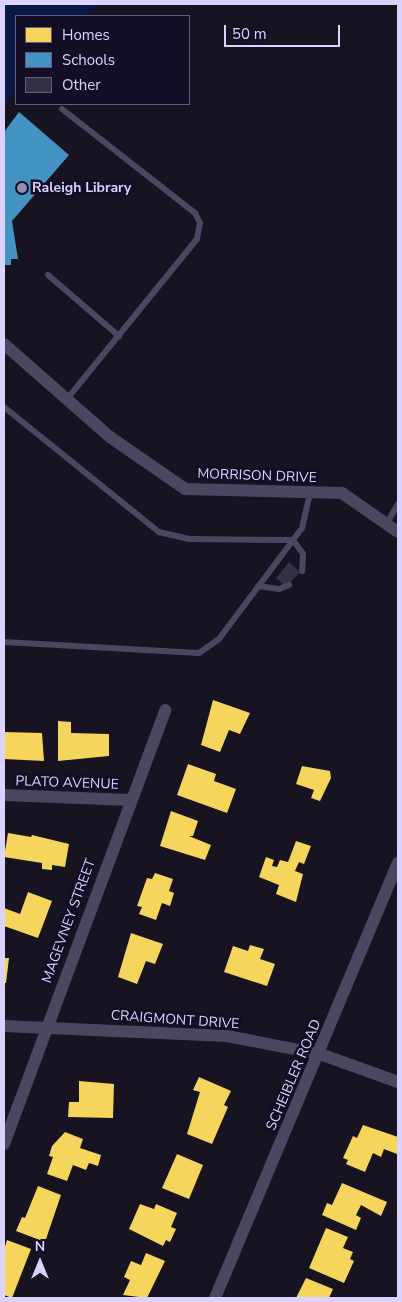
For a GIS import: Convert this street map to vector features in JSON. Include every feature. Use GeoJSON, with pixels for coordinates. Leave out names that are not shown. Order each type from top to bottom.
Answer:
{"type":"FeatureCollection","features":[{"type":"Feature","properties":{"kind":"street","name":"MORRISON DRIVE"},"geometry":{"type":"LineString","coordinates":[[4,344],[110,437],[185,489],[342,493],[398,532]]}},
{"type":"Feature","properties":{"kind":"street","name":"MAGEVNEY STREET"},"geometry":{"type":"LineString","coordinates":[[4,1144],[45,1027],[165,710]]}},
{"type":"Feature","properties":{"kind":"street","name":"PLATO AVENUE"},"geometry":{"type":"LineString","coordinates":[[4,795],[130,800]]}},
{"type":"Feature","properties":{"kind":"street","name":"SCHEIBLER ROAD"},"geometry":{"type":"LineString","coordinates":[[215,1298],[320,1054],[398,863]]}},
{"type":"Feature","properties":{"kind":"street","name":"CRAIGMONT DRIVE"},"geometry":{"type":"LineString","coordinates":[[4,1026],[227,1036],[320,1054],[398,1082]]}},
{"type":"Feature","properties":{"kind":"lane"},"geometry":{"type":"LineString","coordinates":[[62,108],[195,213],[200,223],[197,239],[67,399]]}},
{"type":"Feature","properties":{"kind":"lane"},"geometry":{"type":"LineString","coordinates":[[48,275],[119,336]]}},
{"type":"Feature","properties":{"kind":"lane"},"geometry":{"type":"LineString","coordinates":[[4,407],[158,531],[169,537],[223,541],[293,540]]}},
{"type":"Feature","properties":{"kind":"lane"},"geometry":{"type":"LineString","coordinates":[[4,642],[199,652],[219,639],[302,528],[310,493]]}},
{"type":"Feature","properties":{"kind":"lane"},"geometry":{"type":"LineString","coordinates":[[387,524],[398,504]]}},
{"type":"Feature","properties":{"kind":"lane"},"geometry":{"type":"LineString","coordinates":[[293,540],[302,554],[302,571]]}},
{"type":"Feature","properties":{"kind":"lane"},"geometry":{"type":"LineString","coordinates":[[258,586],[279,589],[289,585]]}},
{"type":"Feature","properties":{"kind":"water"},"geometry":{"type":"Polygon","coordinates":[[[4,4],[102,4],[86,15],[15,15],[15,91],[4,105],[4,4]]]}},
{"type":"Feature","properties":{"kind":"building: Homes"},"geometry":{"type":"Polygon","coordinates":[[[213,700],[250,713],[240,734],[229,730],[220,752],[201,745],[213,700]]]}},
{"type":"Feature","properties":{"kind":"building: Homes"},"geometry":{"type":"Polygon","coordinates":[[[58,721],[71,722],[71,733],[109,734],[109,756],[58,761],[58,721]]]}},
{"type":"Feature","properties":{"kind":"building: Homes"},"geometry":{"type":"Polygon","coordinates":[[[4,732],[42,733],[44,761],[4,759],[4,732]]]}},
{"type":"Feature","properties":{"kind":"building: Homes"},"geometry":{"type":"Polygon","coordinates":[[[188,764],[216,774],[214,781],[236,789],[227,813],[177,795],[188,764]]]}},
{"type":"Feature","properties":{"kind":"building: Homes"},"geometry":{"type":"Polygon","coordinates":[[[302,766],[330,771],[331,778],[320,801],[311,798],[314,790],[296,784],[302,766]]]}},
{"type":"Feature","properties":{"kind":"building: Homes"},"geometry":{"type":"Polygon","coordinates":[[[171,811],[198,821],[193,836],[189,836],[211,845],[205,860],[160,846],[171,811]]]}},
{"type":"Feature","properties":{"kind":"building: Homes"},"geometry":{"type":"Polygon","coordinates":[[[8,833],[31,837],[32,835],[69,844],[65,867],[52,865],[52,870],[42,869],[42,863],[4,857],[8,833]]]}},
{"type":"Feature","properties":{"kind":"building: Homes"},"geometry":{"type":"Polygon","coordinates":[[[296,841],[311,846],[304,864],[299,862],[295,871],[303,874],[296,902],[276,894],[279,885],[259,877],[266,857],[274,860],[272,866],[277,867],[280,860],[288,862],[296,841]]]}},
{"type":"Feature","properties":{"kind":"building: Homes"},"geometry":{"type":"Polygon","coordinates":[[[155,873],[173,879],[169,891],[174,893],[170,906],[162,903],[156,920],[139,914],[142,907],[137,906],[147,878],[152,879],[155,873]]]}},
{"type":"Feature","properties":{"kind":"building: Homes"},"geometry":{"type":"Polygon","coordinates":[[[28,892],[52,901],[38,938],[4,926],[4,908],[20,914],[28,892]]]}},
{"type":"Feature","properties":{"kind":"building: Homes"},"geometry":{"type":"Polygon","coordinates":[[[131,933],[163,944],[155,964],[146,961],[137,984],[118,977],[131,933]]]}},
{"type":"Feature","properties":{"kind":"building: Homes"},"geometry":{"type":"Polygon","coordinates":[[[250,945],[264,949],[260,959],[275,964],[267,986],[224,972],[233,946],[248,951],[250,945]]]}},
{"type":"Feature","properties":{"kind":"building: Homes"},"geometry":{"type":"Polygon","coordinates":[[[4,958],[9,958],[6,983],[4,983],[4,958]]]}},
{"type":"Feature","properties":{"kind":"building: Homes"},"geometry":{"type":"Polygon","coordinates":[[[199,1077],[231,1091],[224,1105],[228,1107],[212,1144],[187,1134],[200,1092],[193,1090],[199,1077]]]}},
{"type":"Feature","properties":{"kind":"building: Homes"},"geometry":{"type":"Polygon","coordinates":[[[79,1081],[114,1084],[113,1118],[68,1117],[69,1102],[79,1102],[79,1081]]]}},
{"type":"Feature","properties":{"kind":"building: Homes"},"geometry":{"type":"Polygon","coordinates":[[[363,1125],[398,1137],[397,1154],[384,1149],[381,1157],[373,1153],[365,1172],[346,1164],[348,1160],[343,1158],[353,1136],[357,1138],[363,1125]]]}},
{"type":"Feature","properties":{"kind":"building: Homes"},"geometry":{"type":"Polygon","coordinates":[[[65,1132],[83,1139],[80,1148],[101,1155],[98,1166],[89,1163],[86,1170],[73,1165],[67,1181],[47,1174],[53,1157],[49,1156],[52,1146],[65,1132]]]}},
{"type":"Feature","properties":{"kind":"building: Homes"},"geometry":{"type":"Polygon","coordinates":[[[177,1154],[203,1165],[189,1199],[162,1188],[177,1154]]]}},
{"type":"Feature","properties":{"kind":"building: Homes"},"geometry":{"type":"Polygon","coordinates":[[[342,1183],[387,1202],[381,1216],[361,1205],[356,1215],[361,1218],[356,1230],[322,1215],[327,1203],[332,1205],[342,1183]]]}},
{"type":"Feature","properties":{"kind":"building: Homes"},"geometry":{"type":"Polygon","coordinates":[[[38,1186],[61,1195],[45,1242],[16,1231],[22,1217],[25,1218],[38,1186]]]}},
{"type":"Feature","properties":{"kind":"building: Homes"},"geometry":{"type":"Polygon","coordinates":[[[140,1204],[154,1209],[156,1204],[177,1213],[171,1227],[176,1229],[170,1242],[166,1240],[163,1246],[129,1229],[140,1204]]]}},
{"type":"Feature","properties":{"kind":"building: Homes"},"geometry":{"type":"Polygon","coordinates":[[[326,1228],[348,1237],[343,1248],[353,1252],[350,1259],[354,1261],[344,1283],[309,1268],[326,1228]]]}},
{"type":"Feature","properties":{"kind":"building: Homes"},"geometry":{"type":"Polygon","coordinates":[[[7,1240],[31,1249],[12,1298],[4,1295],[4,1250],[7,1240]]]}},
{"type":"Feature","properties":{"kind":"building: Homes"},"geometry":{"type":"Polygon","coordinates":[[[146,1253],[165,1261],[147,1298],[123,1295],[130,1280],[124,1277],[131,1261],[141,1265],[146,1253]]]}},
{"type":"Feature","properties":{"kind":"building: Homes"},"geometry":{"type":"Polygon","coordinates":[[[306,1278],[333,1289],[329,1298],[296,1298],[306,1278]]]}},
{"type":"Feature","properties":{"kind":"building: Schools","name":"Raleigh Library"},"geometry":{"type":"Polygon","coordinates":[[[19,112],[69,155],[12,221],[18,259],[11,259],[11,265],[4,265],[4,132],[19,112]]]}},
{"type":"Feature","properties":{"kind":"building: Other"},"geometry":{"type":"Polygon","coordinates":[[[289,562],[300,572],[286,587],[276,578],[289,562]]]}},
{"type":"Feature","properties":{"kind":"place","name":"Raleigh Library"},"geometry":{"type":"Point","coordinates":[22,188]}}]}
